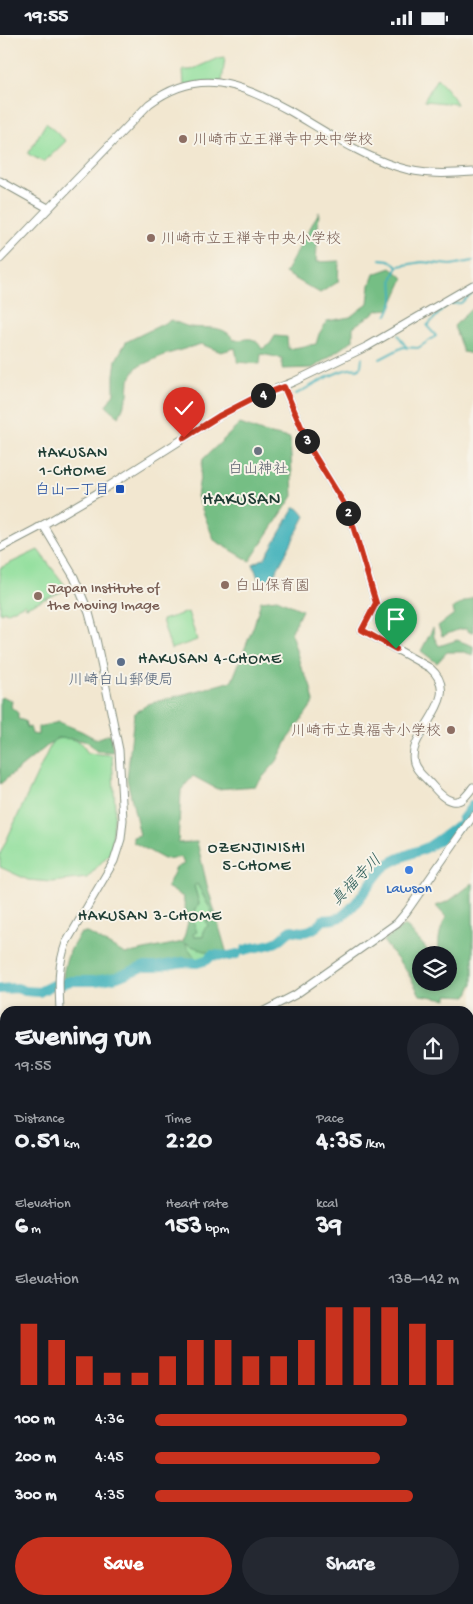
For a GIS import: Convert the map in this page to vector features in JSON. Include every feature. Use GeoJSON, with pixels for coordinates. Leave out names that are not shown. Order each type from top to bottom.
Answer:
{"type":"FeatureCollection","features":[{"type":"Feature","properties":{"kind":"street"},"geometry":{"type":"LineString","coordinates":[[0,259],[149,105],[171,91],[203,82],[232,85],[260,95],[372,157],[398,167],[429,173],[473,172]]}},
{"type":"Feature","properties":{"kind":"street"},"geometry":{"type":"LineString","coordinates":[[0,181],[48,208]]}},
{"type":"Feature","properties":{"kind":"street"},"geometry":{"type":"LineString","coordinates":[[0,548],[43,525],[125,476],[219,416],[368,346],[473,285]]}},
{"type":"Feature","properties":{"kind":"street"},"geometry":{"type":"LineString","coordinates":[[284,387],[311,450],[343,502],[351,519],[376,603],[362,630],[430,668],[436,673],[441,683],[440,698],[414,749],[414,763],[417,769],[443,797],[450,801],[462,799],[473,787]]}},
{"type":"Feature","properties":{"kind":"street"},"geometry":{"type":"LineString","coordinates":[[43,525],[74,577],[94,630],[116,729],[123,820],[121,839],[114,861],[62,953],[58,972],[60,1006]]}},
{"type":"Feature","properties":{"kind":"street"},"geometry":{"type":"LineString","coordinates":[[274,1006],[295,995],[397,923],[473,816]]}},
{"type":"Feature","properties":{"kind":"green space"},"geometry":{"type":"Polygon","coordinates":[[[225,57],[222,82],[184,85],[183,70],[191,70],[218,58],[225,57]]]}},
{"type":"Feature","properties":{"kind":"green space"},"geometry":{"type":"Polygon","coordinates":[[[437,78],[453,97],[457,104],[424,101],[437,78]]]}},
{"type":"Feature","properties":{"kind":"green space"},"geometry":{"type":"Polygon","coordinates":[[[46,123],[66,141],[44,162],[28,154],[46,123]]]}},
{"type":"Feature","properties":{"kind":"green space"},"geometry":{"type":"Polygon","coordinates":[[[319,212],[316,262],[339,261],[338,282],[320,293],[285,273],[319,212]]]}},
{"type":"Feature","properties":{"kind":"green space"},"geometry":{"type":"Polygon","coordinates":[[[391,268],[404,278],[390,309],[378,310],[353,327],[353,340],[313,368],[282,369],[282,358],[261,354],[260,364],[238,362],[235,348],[221,352],[201,344],[164,355],[137,367],[129,380],[128,395],[119,417],[106,406],[114,393],[116,360],[126,342],[171,320],[190,327],[220,329],[225,331],[234,340],[247,339],[256,341],[262,349],[270,344],[275,336],[287,337],[288,349],[316,344],[319,334],[327,321],[350,317],[368,303],[370,285],[374,274],[391,268]]]}},
{"type":"Feature","properties":{"kind":"green space"},"geometry":{"type":"Polygon","coordinates":[[[473,307],[473,354],[463,352],[454,326],[473,307]]]}},
{"type":"Feature","properties":{"kind":"green space"},"geometry":{"type":"Polygon","coordinates":[[[240,424],[262,432],[290,438],[293,496],[250,561],[214,540],[197,496],[203,459],[240,424]]]}},
{"type":"Feature","properties":{"kind":"green space"},"geometry":{"type":"Polygon","coordinates":[[[38,550],[68,589],[26,607],[25,604],[6,613],[5,611],[0,613],[0,568],[38,550]]]}},
{"type":"Feature","properties":{"kind":"green space"},"geometry":{"type":"Polygon","coordinates":[[[473,597],[473,632],[469,632],[467,629],[460,629],[442,636],[438,626],[454,614],[453,608],[473,597]]]}},
{"type":"Feature","properties":{"kind":"green space"},"geometry":{"type":"Polygon","coordinates":[[[277,599],[302,610],[291,633],[301,667],[310,684],[314,702],[289,737],[277,761],[255,786],[217,789],[193,776],[181,790],[178,843],[197,842],[227,954],[215,955],[184,943],[198,961],[141,966],[115,975],[95,979],[66,980],[63,978],[66,960],[81,933],[88,933],[125,954],[183,942],[188,922],[183,897],[167,887],[176,868],[184,864],[181,857],[164,859],[133,842],[133,837],[140,835],[127,779],[134,714],[148,704],[232,681],[254,625],[261,601],[277,599]],[[197,884],[194,886],[199,903],[192,918],[197,932],[193,934],[194,937],[203,937],[204,929],[208,926],[206,920],[211,920],[212,912],[197,884]]]}},
{"type":"Feature","properties":{"kind":"green space"},"geometry":{"type":"Polygon","coordinates":[[[188,612],[197,640],[171,649],[162,620],[188,612]]]}},
{"type":"Feature","properties":{"kind":"green space"},"geometry":{"type":"Polygon","coordinates":[[[433,628],[434,637],[439,646],[457,640],[473,646],[473,655],[464,652],[447,652],[437,663],[421,651],[433,628]]]}},
{"type":"Feature","properties":{"kind":"green space"},"geometry":{"type":"Polygon","coordinates":[[[4,697],[12,701],[11,707],[18,713],[18,719],[25,721],[27,728],[30,727],[32,734],[38,735],[38,727],[59,722],[96,739],[110,734],[113,752],[96,751],[88,742],[57,738],[0,784],[0,698],[4,697]]]}},
{"type":"Feature","properties":{"kind":"green space"},"geometry":{"type":"Polygon","coordinates":[[[65,737],[80,742],[88,753],[112,755],[115,809],[111,852],[87,878],[52,882],[28,880],[0,867],[0,854],[53,740],[65,737]]]}},
{"type":"Feature","properties":{"kind":"green space"},"geometry":{"type":"Polygon","coordinates":[[[473,883],[473,983],[467,996],[447,995],[447,999],[420,995],[418,991],[457,991],[457,946],[439,946],[440,931],[446,917],[436,906],[449,901],[473,883]]]}},
{"type":"Feature","properties":{"kind":"green space"},"geometry":{"type":"Polygon","coordinates":[[[197,884],[212,912],[211,920],[207,920],[208,926],[204,937],[194,937],[193,932],[192,923],[199,903],[194,885],[197,884]]]}},
{"type":"Feature","properties":{"kind":"green space"},"geometry":{"type":"Polygon","coordinates":[[[405,925],[424,946],[412,946],[412,980],[383,941],[405,925]]]}},
{"type":"Feature","properties":{"kind":"green space"},"geometry":{"type":"Polygon","coordinates":[[[183,942],[215,955],[198,961],[183,942]]]}},
{"type":"Feature","properties":{"kind":"water"},"geometry":{"type":"Polygon","coordinates":[[[294,508],[298,508],[305,516],[273,577],[274,581],[260,584],[253,564],[265,558],[294,508]]]}},
{"type":"Feature","properties":{"kind":"waterway"},"geometry":{"type":"LineString","coordinates":[[380,259],[389,260],[398,266]]}},
{"type":"Feature","properties":{"kind":"waterway"},"geometry":{"type":"LineString","coordinates":[[387,315],[393,301],[393,279],[399,266],[422,262],[451,265],[473,261]]}},
{"type":"Feature","properties":{"kind":"waterway"},"geometry":{"type":"LineString","coordinates":[[380,359],[403,347],[418,348],[436,336],[427,326],[448,304],[461,303],[473,292]]}},
{"type":"Feature","properties":{"kind":"waterway"},"geometry":{"type":"LineString","coordinates":[[398,335],[407,348]]}},
{"type":"Feature","properties":{"kind":"waterway"},"geometry":{"type":"LineString","coordinates":[[296,394],[336,373],[344,370],[358,369],[361,366],[362,358]]}},
{"type":"Feature","properties":{"kind":"waterway","name":"真福寺川"},"geometry":{"type":"LineString","coordinates":[[462,820],[473,805]]}},
{"type":"Feature","properties":{"kind":"waterway","name":"真福寺川"},"geometry":{"type":"LineString","coordinates":[[245,950],[274,943],[292,930],[309,931],[323,920],[338,918],[356,903],[386,865],[428,847],[457,826]]}},
{"type":"Feature","properties":{"kind":"waterway","name":"真福寺川"},"geometry":{"type":"LineString","coordinates":[[64,983],[71,981],[95,981],[117,977],[143,967],[183,962],[197,963],[207,960],[212,955],[229,956],[237,954]]}},
{"type":"Feature","properties":{"kind":"waterway","name":"真福寺川"},"geometry":{"type":"LineString","coordinates":[[0,989],[17,988],[25,991],[39,992],[53,985]]}},
{"type":"Feature","properties":{"kind":"place","name":"川崎市立王禅寺中央中学校"},"geometry":{"type":"Point","coordinates":[183,139]}},
{"type":"Feature","properties":{"kind":"place","name":"川崎市立王禅寺中央小学校"},"geometry":{"type":"Point","coordinates":[151,238]}},
{"type":"Feature","properties":{"kind":"place","name":"白山神社"},"geometry":{"type":"Point","coordinates":[258,451]}},
{"type":"Feature","properties":{"kind":"place","name":"白山一丁目"},"geometry":{"type":"Point","coordinates":[120,489]}},
{"type":"Feature","properties":{"kind":"place","name":"白山保育園"},"geometry":{"type":"Point","coordinates":[225,585]}},
{"type":"Feature","properties":{"kind":"place","name":"Japan Institute of the Moving Image"},"geometry":{"type":"Point","coordinates":[38,596]}},
{"type":"Feature","properties":{"kind":"place","name":"川崎白山郵便局"},"geometry":{"type":"Point","coordinates":[121,662]}},
{"type":"Feature","properties":{"kind":"place","name":"川崎市立真福寺小学校"},"geometry":{"type":"Point","coordinates":[451,730]}},
{"type":"Feature","properties":{"kind":"place","name":"Lawson"},"geometry":{"type":"Point","coordinates":[409,870]}},
{"type":"Feature","properties":{"kind":"district","name":"HAKUSAN 1-CHOME"},"geometry":{"type":"Point","coordinates":[73,460]}},
{"type":"Feature","properties":{"kind":"district","name":"HAKUSAN"},"geometry":{"type":"Point","coordinates":[242,498]}},
{"type":"Feature","properties":{"kind":"district","name":"HAKUSAN 4-CHOME"},"geometry":{"type":"Point","coordinates":[210,657]}},
{"type":"Feature","properties":{"kind":"district","name":"OZENJINISHI 5-CHOME"},"geometry":{"type":"Point","coordinates":[257,855]}},
{"type":"Feature","properties":{"kind":"district","name":"HAKUSAN 3-CHOME"},"geometry":{"type":"Point","coordinates":[150,914]}},
{"type":"Feature","properties":{"kind":"route"},"geometry":{"type":"LineString","coordinates":[[184,438],[219,416],[254,398],[284,387],[311,450],[343,502],[357,536],[376,603],[362,630],[396,649]]}}]}
